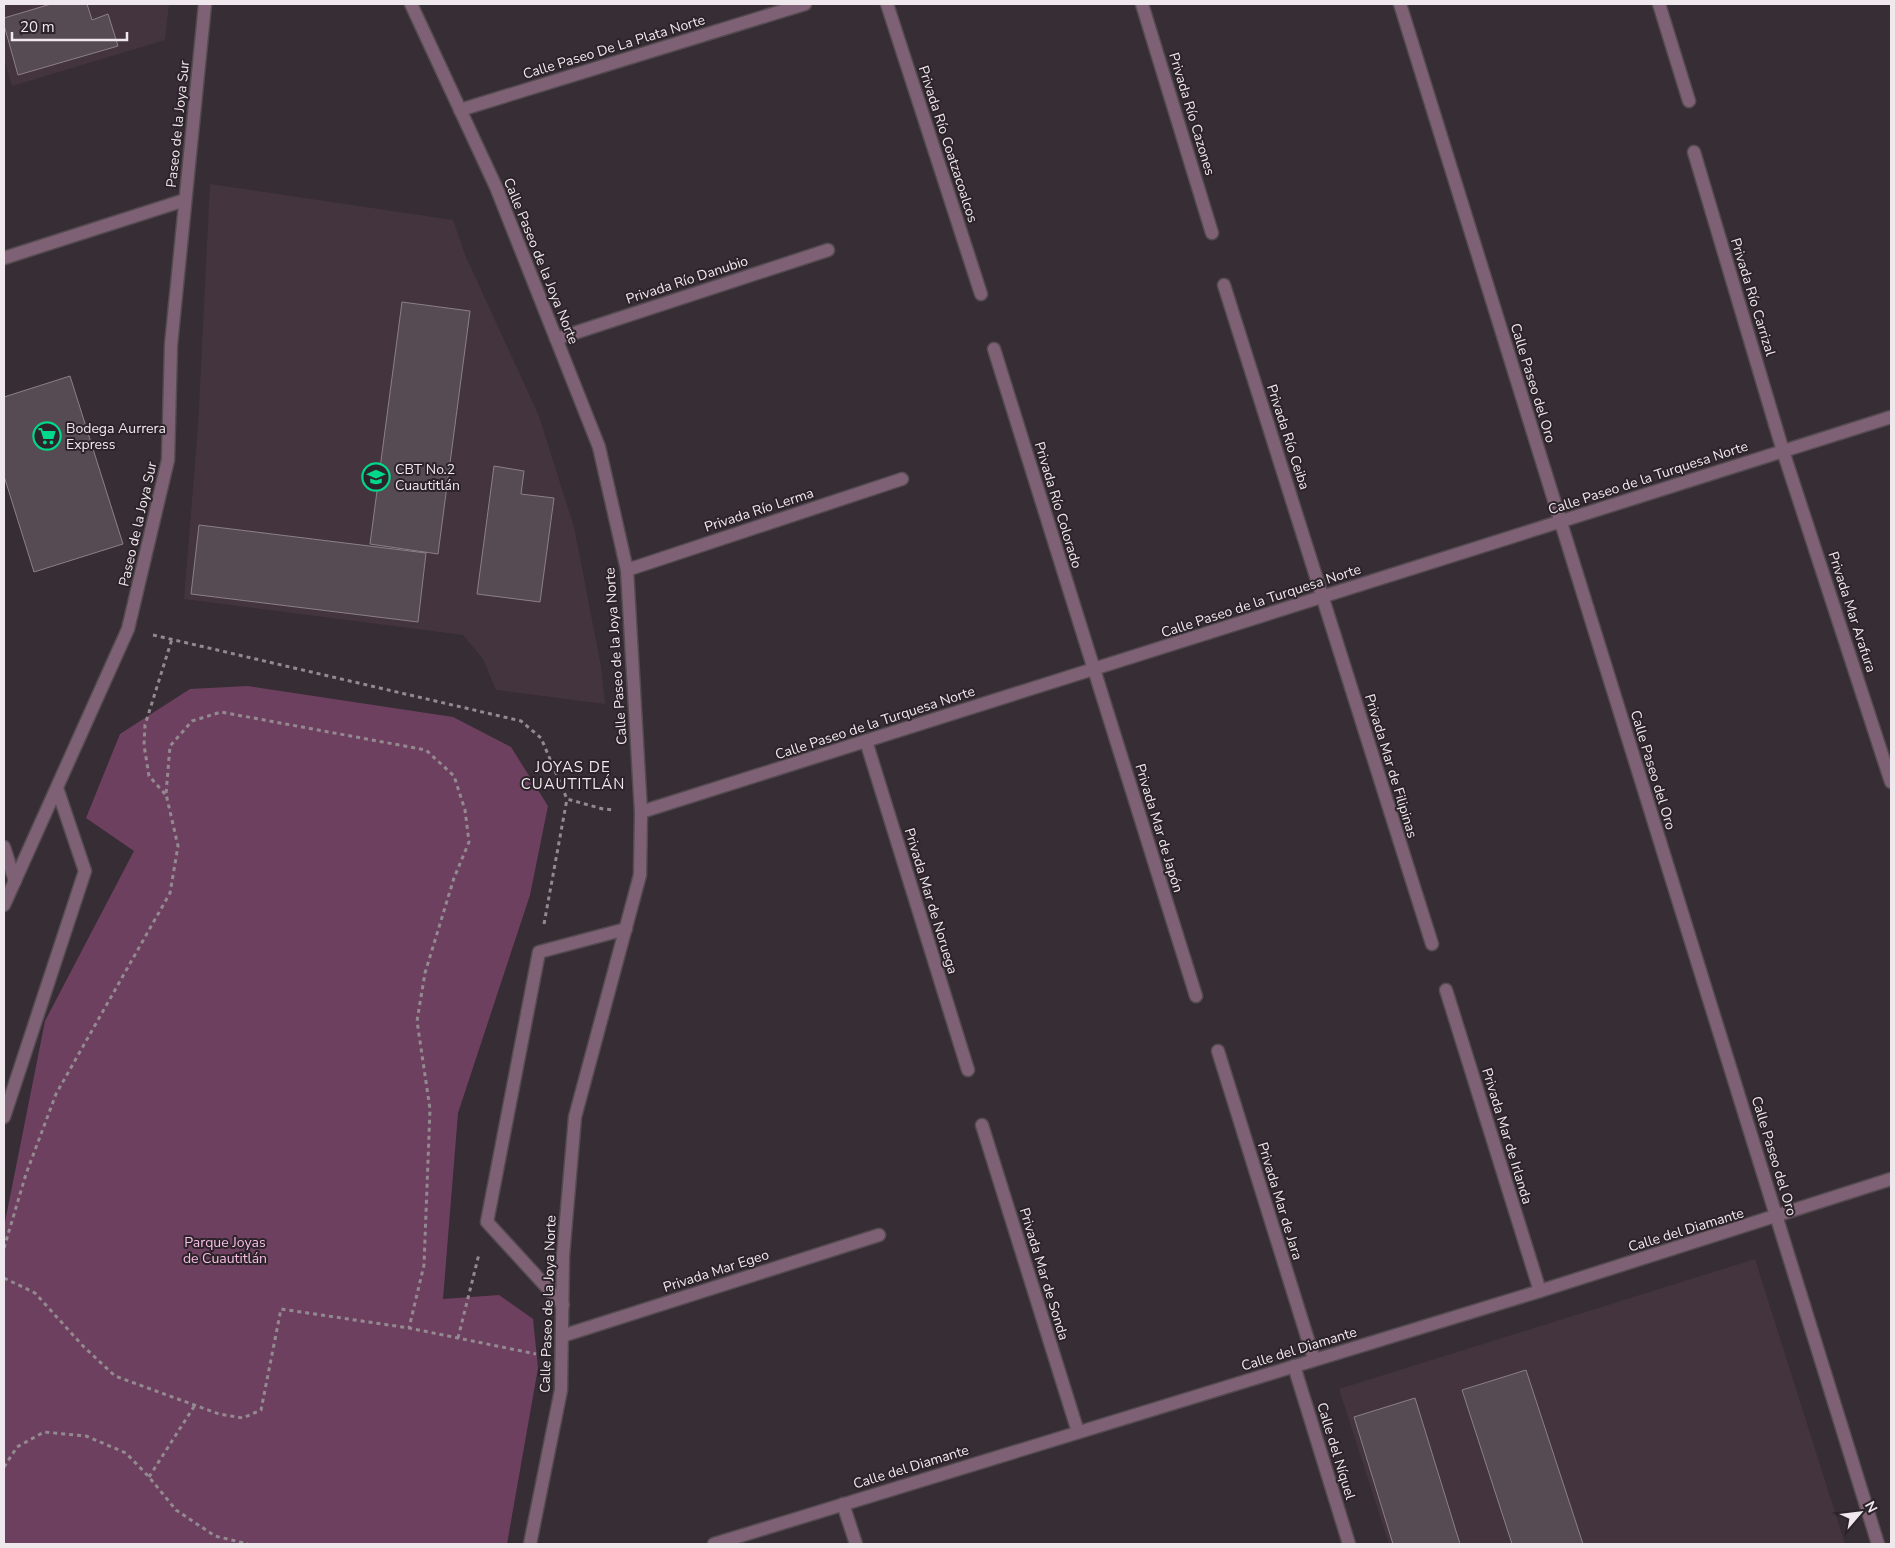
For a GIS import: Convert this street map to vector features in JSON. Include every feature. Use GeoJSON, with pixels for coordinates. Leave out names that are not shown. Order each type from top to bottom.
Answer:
{"type":"FeatureCollection","features":[{"type":"Feature","properties":{"kind":"street","name":"Paseo de la Joya Sur"},"geometry":{"type":"LineString","coordinates":[[4,905],[128,629],[168,460],[171,345],[205,4]]}},
{"type":"Feature","properties":{"kind":"street","name":"Calle Paseo de la Joya Norte"},"geometry":{"type":"LineString","coordinates":[[411,4],[496,187],[599,447],[627,570],[641,812],[640,876],[575,1117],[563,1256],[561,1390],[530,1544]]}},
{"type":"Feature","properties":{"kind":"street","name":"Calle Paseo De La Plata Norte"},"geometry":{"type":"LineString","coordinates":[[460,110],[805,4]]}},
{"type":"Feature","properties":{"kind":"street","name":"Privada Río Coatzacoalcos"},"geometry":{"type":"LineString","coordinates":[[887,4],[981,294]]}},
{"type":"Feature","properties":{"kind":"street","name":"Privada Río Cazones"},"geometry":{"type":"LineString","coordinates":[[1142,4],[1212,233]]}},
{"type":"Feature","properties":{"kind":"street","name":"Calle Paseo del Oro"},"geometry":{"type":"LineString","coordinates":[[1400,4],[1878,1544]]}},
{"type":"Feature","properties":{"kind":"street"},"geometry":{"type":"LineString","coordinates":[[1659,4],[1689,101]]}},
{"type":"Feature","properties":{"kind":"street","name":"Privada Río Carrizal"},"geometry":{"type":"LineString","coordinates":[[1694,152],[1784,451]]}},
{"type":"Feature","properties":{"kind":"street"},"geometry":{"type":"LineString","coordinates":[[4,258],[185,200]]}},
{"type":"Feature","properties":{"kind":"street","name":"Privada Río Danubio"},"geometry":{"type":"LineString","coordinates":[[556,339],[828,250]]}},
{"type":"Feature","properties":{"kind":"street","name":"Privada Río Ceiba"},"geometry":{"type":"LineString","coordinates":[[1224,285],[1322,597]]}},
{"type":"Feature","properties":{"kind":"street","name":"Privada Río Colorado"},"geometry":{"type":"LineString","coordinates":[[994,349],[1093,669]]}},
{"type":"Feature","properties":{"kind":"street","name":"Calle Paseo de la Turquesa Norte"},"geometry":{"type":"LineString","coordinates":[[641,812],[1891,417]]}},
{"type":"Feature","properties":{"kind":"street","name":"Privada Mar Arafura"},"geometry":{"type":"LineString","coordinates":[[1784,451],[1891,782]]}},
{"type":"Feature","properties":{"kind":"street","name":"Privada Río Lerma"},"geometry":{"type":"LineString","coordinates":[[627,570],[902,479]]}},
{"type":"Feature","properties":{"kind":"street","name":"Privada Mar de Filipinas"},"geometry":{"type":"LineString","coordinates":[[1322,597],[1432,944]]}},
{"type":"Feature","properties":{"kind":"street","name":"Privada Mar de Japón"},"geometry":{"type":"LineString","coordinates":[[1093,669],[1196,996]]}},
{"type":"Feature","properties":{"kind":"street","name":"Privada Mar de Noruega"},"geometry":{"type":"LineString","coordinates":[[866,741],[968,1070]]}},
{"type":"Feature","properties":{"kind":"street"},"geometry":{"type":"LineString","coordinates":[[4,1117],[85,871],[57,788]]}},
{"type":"Feature","properties":{"kind":"street"},"geometry":{"type":"LineString","coordinates":[[4,847],[15,882]]}},
{"type":"Feature","properties":{"kind":"street"},"geometry":{"type":"LineString","coordinates":[[563,1305],[488,1222],[539,952],[626,929]]}},
{"type":"Feature","properties":{"kind":"street","name":"Privada Mar de Irlanda"},"geometry":{"type":"LineString","coordinates":[[1446,990],[1540,1291]]}},
{"type":"Feature","properties":{"kind":"street","name":"Privada Mar de Jara"},"geometry":{"type":"LineString","coordinates":[[1218,1051],[1314,1359]]}},
{"type":"Feature","properties":{"kind":"street","name":"Privada Mar de Sonda"},"geometry":{"type":"LineString","coordinates":[[982,1125],[1078,1432]]}},
{"type":"Feature","properties":{"kind":"street","name":"Calle del Diamante"},"geometry":{"type":"LineString","coordinates":[[714,1544],[1540,1291],[1777,1217],[1891,1179]]}},
{"type":"Feature","properties":{"kind":"street","name":"Privada Mar Egeo"},"geometry":{"type":"LineString","coordinates":[[562,1336],[879,1235]]}},
{"type":"Feature","properties":{"kind":"street","name":"Calle del Níquel"},"geometry":{"type":"LineString","coordinates":[[1294,1366],[1349,1544]]}},
{"type":"Feature","properties":{"kind":"street"},"geometry":{"type":"LineString","coordinates":[[843,1504],[856,1544]]}},
{"type":"Feature","properties":{"kind":"path"},"geometry":{"type":"LineString","coordinates":[[128,629],[521,722],[541,738],[567,799],[539,952]]}},
{"type":"Feature","properties":{"kind":"path"},"geometry":{"type":"LineString","coordinates":[[166,794],[149,776],[144,746],[145,725],[172,639]]}},
{"type":"Feature","properties":{"kind":"path"},"geometry":{"type":"LineString","coordinates":[[4,1248],[26,1174],[56,1094],[170,893],[178,846],[166,794],[170,746],[192,721],[221,712],[426,750],[454,776],[465,810],[469,842],[454,878],[425,973],[417,1021],[430,1109],[424,1265],[409,1328]]}},
{"type":"Feature","properties":{"kind":"path"},"geometry":{"type":"LineString","coordinates":[[567,799],[603,809],[641,812]]}},
{"type":"Feature","properties":{"kind":"path"},"geometry":{"type":"LineString","coordinates":[[458,1338],[488,1222]]}},
{"type":"Feature","properties":{"kind":"path"},"geometry":{"type":"LineString","coordinates":[[4,1278],[35,1293],[83,1346],[116,1376],[219,1414],[243,1418],[261,1410],[280,1309],[409,1328],[562,1360]]}},
{"type":"Feature","properties":{"kind":"path"},"geometry":{"type":"LineString","coordinates":[[149,1477],[195,1405]]}},
{"type":"Feature","properties":{"kind":"path"},"geometry":{"type":"LineString","coordinates":[[4,1467],[17,1447],[44,1432],[86,1436],[126,1453],[176,1510],[215,1536],[248,1544]]}},
{"type":"Feature","properties":{"kind":"shaded area"},"geometry":{"type":"Polygon","coordinates":[[[4,4],[169,4],[165,40],[12,86],[4,59],[4,4]]]}},
{"type":"Feature","properties":{"kind":"shaded area","name":"CBT No.2 Cuautitlán"},"geometry":{"type":"Polygon","coordinates":[[[210,184],[453,220],[466,257],[539,416],[574,527],[601,666],[605,704],[496,690],[483,659],[463,635],[184,599],[198,427],[210,184]]]}},
{"type":"Feature","properties":{"kind":"shaded area"},"geometry":{"type":"Polygon","coordinates":[[[1755,1259],[1845,1544],[1389,1544],[1339,1389],[1755,1259]]]}},
{"type":"Feature","properties":{"kind":"green space","name":"Parque Joyas de Cuautitlán"},"geometry":{"type":"Polygon","coordinates":[[[248,686],[453,717],[511,747],[548,806],[530,895],[458,1113],[443,1299],[499,1295],[533,1319],[538,1368],[507,1544],[4,1544],[4,1227],[45,1021],[134,851],[86,818],[120,734],[190,689],[248,686]]]}},
{"type":"Feature","properties":{"kind":"building"},"geometry":{"type":"Polygon","coordinates":[[[51,4],[87,4],[92,20],[108,14],[118,46],[18,75],[4,25],[4,18],[51,4]]]}},
{"type":"Feature","properties":{"kind":"building"},"geometry":{"type":"Polygon","coordinates":[[[402,302],[470,311],[438,554],[370,544],[402,302]]]}},
{"type":"Feature","properties":{"kind":"building","name":"Bodega Aurrera Express"},"geometry":{"type":"Polygon","coordinates":[[[70,376],[123,544],[34,572],[4,476],[4,397],[70,376]]]}},
{"type":"Feature","properties":{"kind":"building"},"geometry":{"type":"Polygon","coordinates":[[[494,466],[524,471],[521,494],[554,498],[540,602],[477,594],[494,466]]]}},
{"type":"Feature","properties":{"kind":"building"},"geometry":{"type":"Polygon","coordinates":[[[199,525],[426,553],[418,622],[191,594],[199,525]]]}},
{"type":"Feature","properties":{"kind":"building"},"geometry":{"type":"Polygon","coordinates":[[[1526,1370],[1583,1544],[1512,1544],[1462,1390],[1526,1370]]]}},
{"type":"Feature","properties":{"kind":"building"},"geometry":{"type":"Polygon","coordinates":[[[1415,1398],[1460,1544],[1393,1544],[1354,1417],[1415,1398]]]}},
{"type":"Feature","properties":{"kind":"place","name":"Bodega Aurrera Express"},"geometry":{"type":"Point","coordinates":[47,436]}},
{"type":"Feature","properties":{"kind":"place","name":"CBT No.2 Cuautitlán"},"geometry":{"type":"Point","coordinates":[376,477]}},
{"type":"Feature","properties":{"kind":"district","name":"JOYAS DE CUAUTITLÁN"},"geometry":{"type":"Point","coordinates":[573,776]}}]}
